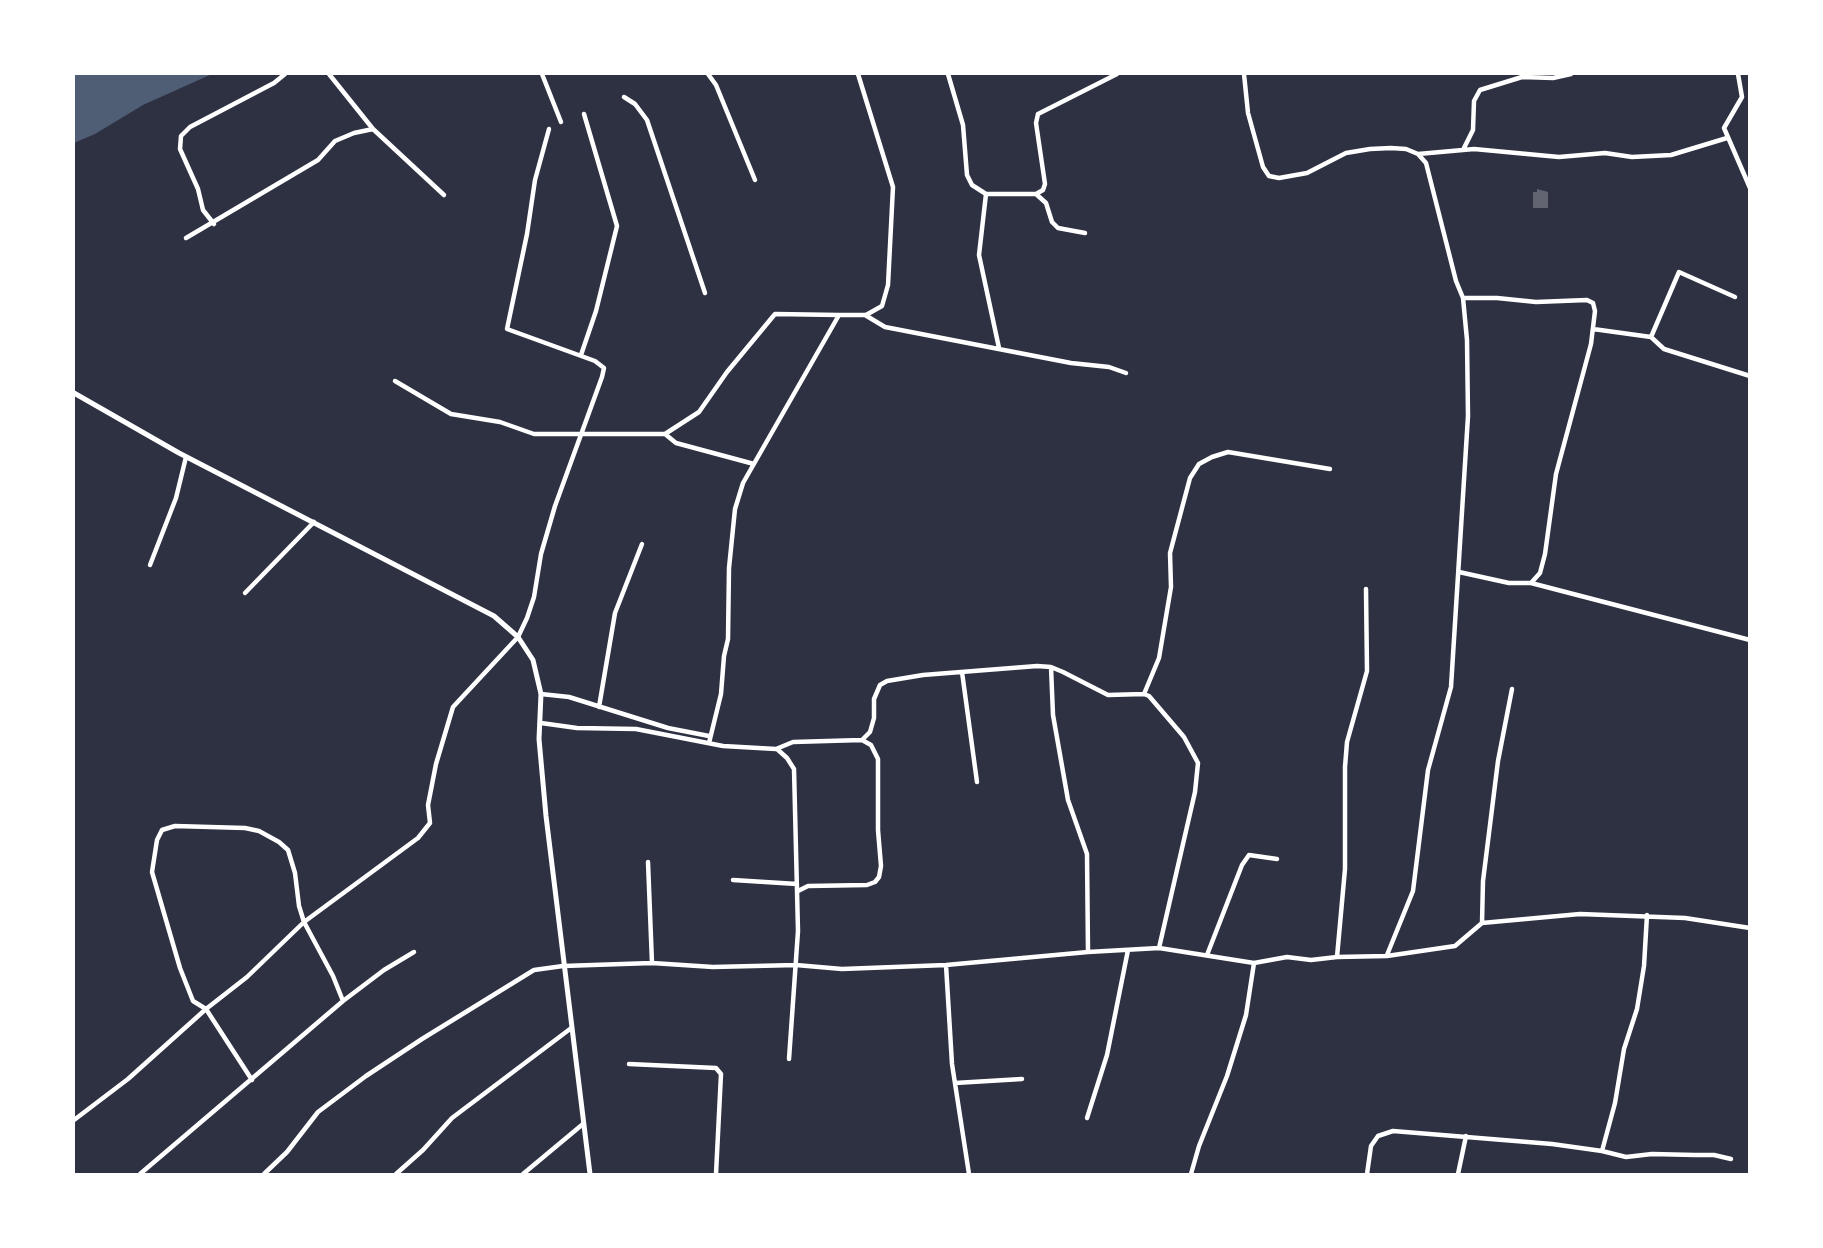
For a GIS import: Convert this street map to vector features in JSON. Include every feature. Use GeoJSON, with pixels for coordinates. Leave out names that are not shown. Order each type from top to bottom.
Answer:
{"type":"FeatureCollection","features":[{"type":"Feature","properties":{"kind":"street"},"geometry":{"type":"LineString","coordinates":[[214,223],[203,210],[198,189],[180,149],[181,136],[190,127],[274,83],[285,74]]}},
{"type":"Feature","properties":{"kind":"street"},"geometry":{"type":"LineString","coordinates":[[329,74],[373,129],[444,195]]}},
{"type":"Feature","properties":{"kind":"street"},"geometry":{"type":"LineString","coordinates":[[542,74],[561,122]]}},
{"type":"Feature","properties":{"kind":"street"},"geometry":{"type":"LineString","coordinates":[[708,74],[716,85],[755,180]]}},
{"type":"Feature","properties":{"kind":"street"},"geometry":{"type":"LineString","coordinates":[[395,381],[452,414],[500,422],[534,434],[665,434],[699,412],[727,372],[775,314],[865,315],[883,306],[888,285],[893,187],[858,74]]}},
{"type":"Feature","properties":{"kind":"street"},"geometry":{"type":"LineString","coordinates":[[948,74],[962,125],[967,175],[972,185],[986,194],[1036,194],[1043,190],[1045,184],[1035,123],[1038,114],[1117,74]]}},
{"type":"Feature","properties":{"kind":"street"},"geometry":{"type":"LineString","coordinates":[[1244,74],[1248,113],[1263,167],[1269,176],[1279,178],[1307,173],[1346,153],[1370,149],[1399,148],[1418,154],[1474,149],[1559,157],[1605,153],[1632,157],[1671,155],[1727,138]]}},
{"type":"Feature","properties":{"kind":"street"},"geometry":{"type":"LineString","coordinates":[[1463,150],[1473,130],[1474,101],[1480,90],[1522,77],[1553,78],[1572,74]]}},
{"type":"Feature","properties":{"kind":"street"},"geometry":{"type":"LineString","coordinates":[[1738,74],[1742,97],[1725,122],[1724,128],[1749,188]]}},
{"type":"Feature","properties":{"kind":"street"},"geometry":{"type":"LineString","coordinates":[[624,97],[635,104],[647,120],[705,293]]}},
{"type":"Feature","properties":{"kind":"street"},"geometry":{"type":"LineString","coordinates":[[581,356],[596,311],[617,226],[584,114]]}},
{"type":"Feature","properties":{"kind":"street"},"geometry":{"type":"LineString","coordinates":[[187,238],[318,160],[335,142],[354,133],[373,129]]}},
{"type":"Feature","properties":{"kind":"street"},"geometry":{"type":"LineString","coordinates":[[74,1120],[128,1079],[206,1009],[247,977],[304,922],[418,838],[430,823],[428,805],[436,764],[453,707],[518,637],[534,597],[541,554],[555,506],[603,377],[604,368],[595,361],[507,329],[536,180],[549,129]]}},
{"type":"Feature","properties":{"kind":"street"},"geometry":{"type":"LineString","coordinates":[[1387,956],[1413,891],[1428,770],[1451,687],[1468,416],[1467,340],[1463,298],[1456,281],[1426,163],[1418,154]]}},
{"type":"Feature","properties":{"kind":"street"},"geometry":{"type":"LineString","coordinates":[[986,194],[979,255],[999,348]]}},
{"type":"Feature","properties":{"kind":"street"},"geometry":{"type":"LineString","coordinates":[[1036,194],[1046,203],[1052,222],[1058,228],[1085,233]]}},
{"type":"Feature","properties":{"kind":"street"},"geometry":{"type":"LineString","coordinates":[[1651,337],[1679,272],[1735,297]]}},
{"type":"Feature","properties":{"kind":"street"},"geometry":{"type":"LineString","coordinates":[[1463,298],[1536,302],[1587,300],[1593,303],[1593,329],[1556,474],[1545,554],[1540,573],[1531,583]]}},
{"type":"Feature","properties":{"kind":"street"},"geometry":{"type":"LineString","coordinates":[[709,743],[721,694],[723,656],[728,639],[729,568],[735,509],[743,484],[839,315]]}},
{"type":"Feature","properties":{"kind":"street"},"geometry":{"type":"LineString","coordinates":[[865,315],[885,327],[1071,363],[1109,367],[1126,373]]}},
{"type":"Feature","properties":{"kind":"street"},"geometry":{"type":"LineString","coordinates":[[1593,329],[1651,337],[1664,349],[1749,376]]}},
{"type":"Feature","properties":{"kind":"street"},"geometry":{"type":"LineString","coordinates":[[74,393],[186,457],[494,616],[518,637],[533,660],[541,694],[542,776],[570,1029],[590,1174]]}},
{"type":"Feature","properties":{"kind":"street"},"geometry":{"type":"LineString","coordinates":[[665,434],[676,443],[754,464]]}},
{"type":"Feature","properties":{"kind":"street"},"geometry":{"type":"LineString","coordinates":[[1144,694],[1159,658],[1171,587],[1170,553],[1190,478],[1199,464],[1228,452],[1330,469]]}},
{"type":"Feature","properties":{"kind":"street"},"geometry":{"type":"LineString","coordinates":[[150,565],[176,498],[186,457]]}},
{"type":"Feature","properties":{"kind":"street"},"geometry":{"type":"LineString","coordinates":[[245,593],[295,544],[314,521]]}},
{"type":"Feature","properties":{"kind":"street"},"geometry":{"type":"LineString","coordinates":[[599,707],[615,612],[642,544]]}},
{"type":"Feature","properties":{"kind":"street"},"geometry":{"type":"LineString","coordinates":[[1459,572],[1509,583],[1531,583],[1749,640]]}},
{"type":"Feature","properties":{"kind":"street"},"geometry":{"type":"LineString","coordinates":[[1337,957],[1345,869],[1347,742],[1367,671],[1366,589]]}},
{"type":"Feature","properties":{"kind":"street"},"geometry":{"type":"LineString","coordinates":[[1051,667],[1053,715],[1068,800],[1087,854],[1088,952]]}},
{"type":"Feature","properties":{"kind":"street"},"geometry":{"type":"LineString","coordinates":[[862,740],[870,732],[874,699],[880,685],[887,681],[923,675],[1051,667],[1108,695],[1149,696],[1171,719],[1198,763],[1195,792],[1158,948]]}},
{"type":"Feature","properties":{"kind":"street"},"geometry":{"type":"LineString","coordinates":[[962,672],[976,782]]}},
{"type":"Feature","properties":{"kind":"street"},"geometry":{"type":"LineString","coordinates":[[1482,923],[1483,881],[1498,761],[1512,689]]}},
{"type":"Feature","properties":{"kind":"street"},"geometry":{"type":"LineString","coordinates":[[541,694],[569,697],[668,728],[709,736]]}},
{"type":"Feature","properties":{"kind":"street"},"geometry":{"type":"LineString","coordinates":[[541,723],[577,729],[636,729],[709,743],[776,748],[793,743],[862,740],[871,745],[878,759],[879,877],[867,885],[808,886],[797,891]]}},
{"type":"Feature","properties":{"kind":"street"},"geometry":{"type":"LineString","coordinates":[[776,748],[794,769],[799,930],[789,1059]]}},
{"type":"Feature","properties":{"kind":"street"},"geometry":{"type":"LineString","coordinates":[[252,1080],[206,1009],[193,1001],[180,968],[152,872],[157,840],[162,830],[175,826],[245,828],[259,831],[288,850],[304,922],[333,976],[342,1001]]}},
{"type":"Feature","properties":{"kind":"street"},"geometry":{"type":"LineString","coordinates":[[1207,955],[1242,865],[1249,855],[1277,859]]}},
{"type":"Feature","properties":{"kind":"street"},"geometry":{"type":"LineString","coordinates":[[648,862],[652,963]]}},
{"type":"Feature","properties":{"kind":"street"},"geometry":{"type":"LineString","coordinates":[[733,880],[797,884]]}},
{"type":"Feature","properties":{"kind":"street"},"geometry":{"type":"LineString","coordinates":[[264,1174],[287,1152],[318,1112],[366,1076],[534,970],[563,966],[652,963],[713,967],[796,965],[842,969],[946,965],[1158,948],[1254,963],[1287,957],[1311,960],[1387,956],[1455,946],[1482,923],[1580,914],[1685,918],[1749,928]]}},
{"type":"Feature","properties":{"kind":"street"},"geometry":{"type":"LineString","coordinates":[[1602,1151],[1615,1103],[1624,1049],[1637,1009],[1644,966],[1647,915]]}},
{"type":"Feature","properties":{"kind":"street"},"geometry":{"type":"LineString","coordinates":[[1087,1118],[1107,1055],[1128,950]]}},
{"type":"Feature","properties":{"kind":"street"},"geometry":{"type":"LineString","coordinates":[[140,1174],[342,1001],[414,952]]}},
{"type":"Feature","properties":{"kind":"street"},"geometry":{"type":"LineString","coordinates":[[1191,1174],[1246,1015],[1254,963]]}},
{"type":"Feature","properties":{"kind":"street"},"geometry":{"type":"LineString","coordinates":[[946,965],[952,1064],[969,1174]]}},
{"type":"Feature","properties":{"kind":"street"},"geometry":{"type":"LineString","coordinates":[[396,1174],[423,1150],[452,1118],[570,1029]]}},
{"type":"Feature","properties":{"kind":"street"},"geometry":{"type":"LineString","coordinates":[[629,1064],[716,1068],[721,1074],[716,1174]]}},
{"type":"Feature","properties":{"kind":"street"},"geometry":{"type":"LineString","coordinates":[[955,1083],[1022,1079]]}},
{"type":"Feature","properties":{"kind":"street"},"geometry":{"type":"LineString","coordinates":[[523,1174],[583,1124]]}},
{"type":"Feature","properties":{"kind":"street"},"geometry":{"type":"LineString","coordinates":[[1367,1174],[1371,1146],[1378,1136],[1393,1131],[1602,1151],[1626,1157],[1695,1154],[1731,1159]]}},
{"type":"Feature","properties":{"kind":"street"},"geometry":{"type":"LineString","coordinates":[[1458,1174],[1466,1136]]}},
{"type":"Feature","properties":{"kind":"water"},"geometry":{"type":"Polygon","coordinates":[[[74,74],[212,74],[143,105],[95,134],[74,143],[74,74]]]}},
{"type":"Feature","properties":{"kind":"building"},"geometry":{"type":"Polygon","coordinates":[[[1537,189],[1548,192],[1548,208],[1533,208],[1533,192],[1537,192],[1537,189]]]}}]}
